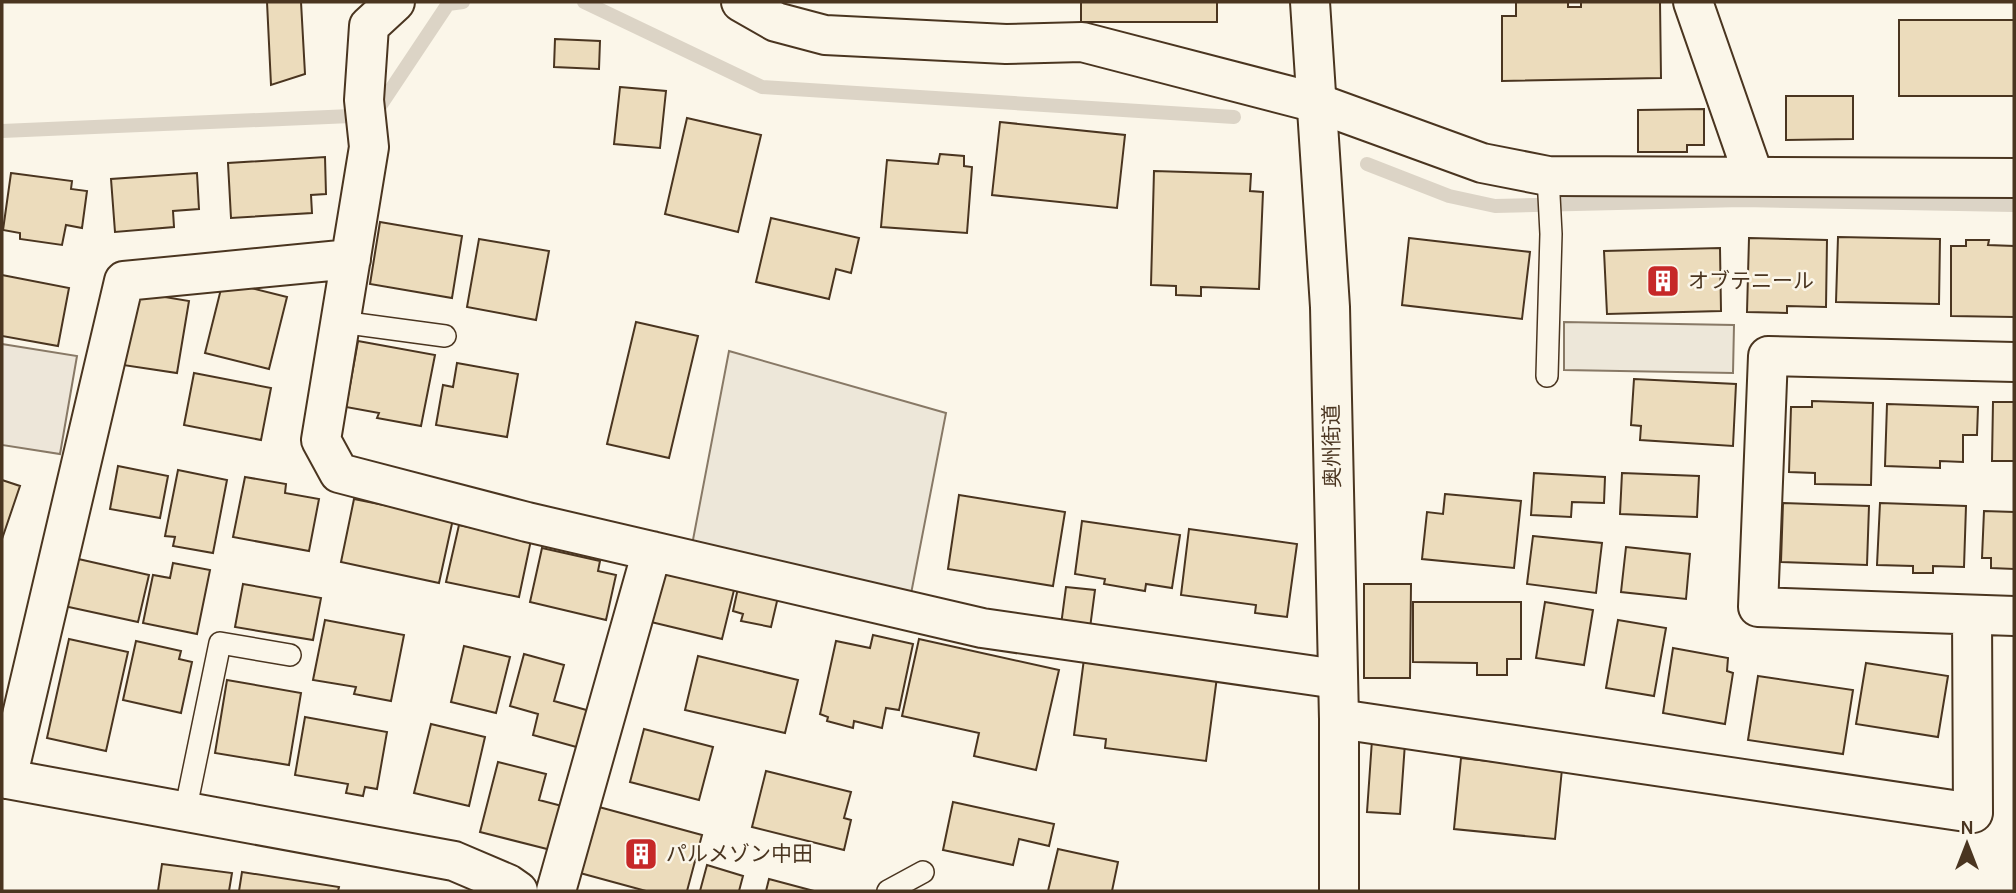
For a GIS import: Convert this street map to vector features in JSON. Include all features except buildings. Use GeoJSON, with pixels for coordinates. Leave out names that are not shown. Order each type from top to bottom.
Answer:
{"type":"FeatureCollection","features":[{"type":"Feature","properties":{"kind":"street"},"geometry":{"type":"LineString","coordinates":[[395,2],[369,26],[364,100],[369,147],[321,440],[339,473],[527,522],[982,628],[1337,679]]}},
{"type":"Feature","properties":{"kind":"street"},"geometry":{"type":"LineString","coordinates":[[741,2],[776,22],[825,35],[1006,44],[1082,42],[1317,103],[1482,163],[1548,176],[2014,178]]}},
{"type":"Feature","properties":{"kind":"street"},"geometry":{"type":"LineString","coordinates":[[808,2],[825,35]]}},
{"type":"Feature","properties":{"kind":"street","name":"奥州街道"},"geometry":{"type":"LineString","coordinates":[[1310,2],[1330,307],[1339,719],[1339,891]]}},
{"type":"Feature","properties":{"kind":"street"},"geometry":{"type":"LineString","coordinates":[[1693,2],[1755,177]]}},
{"type":"Feature","properties":{"kind":"street"},"geometry":{"type":"LineString","coordinates":[[351,258],[124,281],[4,778],[454,861],[518,891]]}},
{"type":"Feature","properties":{"kind":"street"},"geometry":{"type":"LineString","coordinates":[[2014,362],[1768,356],[1758,607],[2014,616]]}},
{"type":"Feature","properties":{"kind":"street"},"geometry":{"type":"LineString","coordinates":[[555,891],[652,551]]}},
{"type":"Feature","properties":{"kind":"street"},"geometry":{"type":"LineString","coordinates":[[1339,719],[1973,813],[1972,615]]}},
{"type":"Feature","properties":{"kind":"lane"},"geometry":{"type":"LineString","coordinates":[[1547,376],[1551,234],[1548,176]]}},
{"type":"Feature","properties":{"kind":"lane"},"geometry":{"type":"LineString","coordinates":[[341,322],[445,336]]}},
{"type":"Feature","properties":{"kind":"lane"},"geometry":{"type":"LineString","coordinates":[[185,812],[220,643],[290,655]]}},
{"type":"Feature","properties":{"kind":"lane"},"geometry":{"type":"LineString","coordinates":[[888,891],[923,872]]}},
{"type":"Feature","properties":{"kind":"shaded area"},"geometry":{"type":"Polygon","coordinates":[[[1564,322],[1734,325],[1733,373],[1564,370],[1564,322]]]}},
{"type":"Feature","properties":{"kind":"shaded area"},"geometry":{"type":"Polygon","coordinates":[[[2,344],[77,356],[60,454],[2,445],[2,344]]]}},
{"type":"Feature","properties":{"kind":"shaded area"},"geometry":{"type":"Polygon","coordinates":[[[729,351],[946,413],[910,599],[692,545],[729,351]]]}},
{"type":"Feature","properties":{"kind":"waterway"},"geometry":{"type":"LineString","coordinates":[[2,131],[374,115],[448,4],[463,2]]}},
{"type":"Feature","properties":{"kind":"waterway"},"geometry":{"type":"LineString","coordinates":[[584,2],[762,87],[1234,117]]}},
{"type":"Feature","properties":{"kind":"waterway"},"geometry":{"type":"LineString","coordinates":[[1367,164],[1449,196],[1495,206],[1742,200],[2014,205]]}},
{"type":"Feature","properties":{"kind":"place","name":"オブテニール"},"geometry":{"type":"Point","coordinates":[1663,281]}},
{"type":"Feature","properties":{"kind":"place","name":"パルメゾン中田"},"geometry":{"type":"Point","coordinates":[641,854]}}]}
